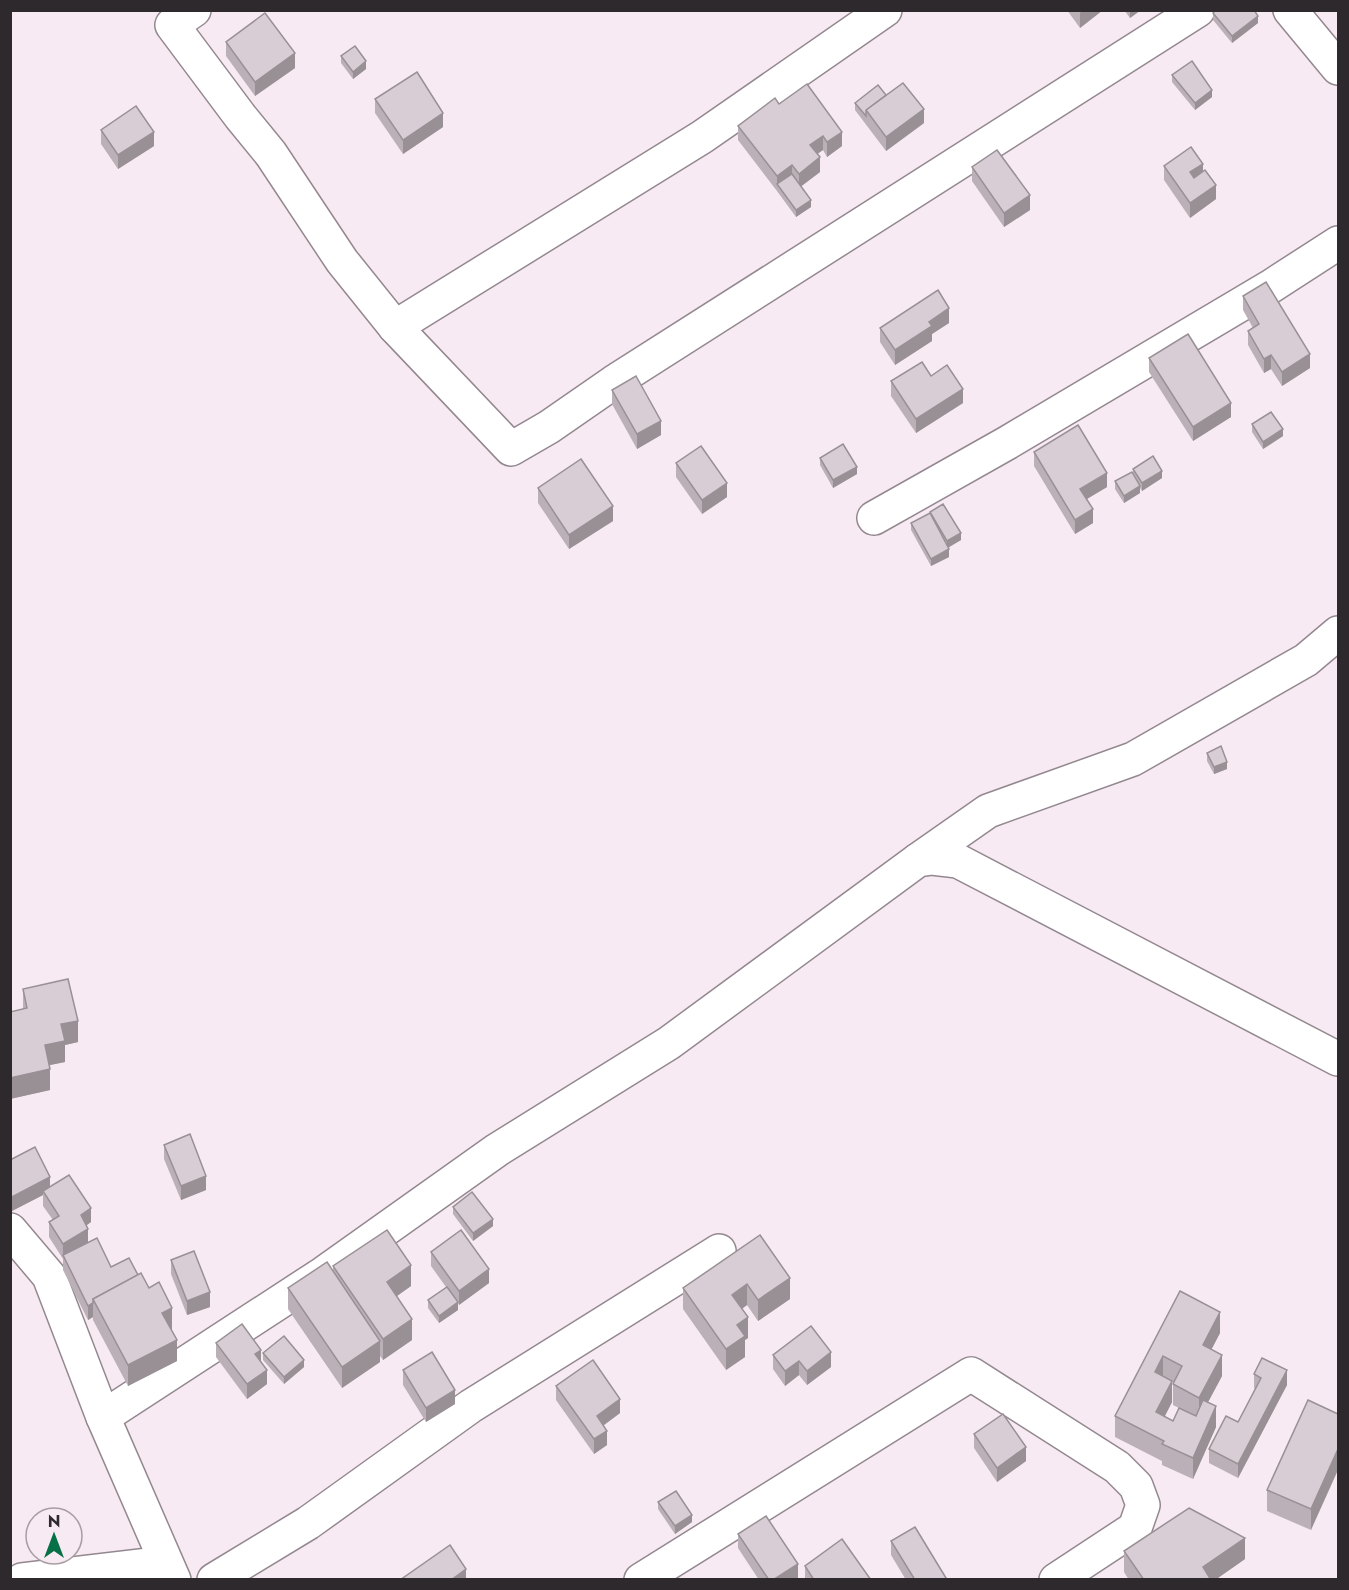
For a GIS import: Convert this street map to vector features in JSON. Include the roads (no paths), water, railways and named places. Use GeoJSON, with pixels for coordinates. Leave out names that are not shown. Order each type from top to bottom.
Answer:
{"type":"FeatureCollection","features":[{"type":"Feature","properties":{"kind":"street"},"geometry":{"type":"LineString","coordinates":[[194,10],[172,26],[271,154],[342,261],[395,327],[510,448],[549,427],[614,382],[1198,10]]}},
{"type":"Feature","properties":{"kind":"street"},"geometry":{"type":"LineString","coordinates":[[395,327],[702,136],[885,10]]}},
{"type":"Feature","properties":{"kind":"street"},"geometry":{"type":"LineString","coordinates":[[1290,10],[1338,68]]}},
{"type":"Feature","properties":{"kind":"street"},"geometry":{"type":"LineString","coordinates":[[874,518],[1007,443],[1270,287],[1338,243]]}},
{"type":"Feature","properties":{"kind":"street"},"geometry":{"type":"LineString","coordinates":[[103,1417],[324,1273],[497,1150],[669,1043],[918,860],[988,812],[1133,759],[1306,660],[1338,633]]}},
{"type":"Feature","properties":{"kind":"street"},"geometry":{"type":"LineString","coordinates":[[918,860],[932,858],[958,861],[1338,1059]]}},
{"type":"Feature","properties":{"kind":"street"},"geometry":{"type":"LineString","coordinates":[[10,1230],[49,1276],[103,1417],[178,1575],[22,1580]]}},
{"type":"Feature","properties":{"kind":"street"},"geometry":{"type":"LineString","coordinates":[[214,1580],[308,1523],[471,1406],[718,1251]]}},
{"type":"Feature","properties":{"kind":"street"},"geometry":{"type":"LineString","coordinates":[[641,1580],[971,1374],[1117,1467],[1136,1486],[1143,1505],[1135,1528],[1056,1580]]}}]}
